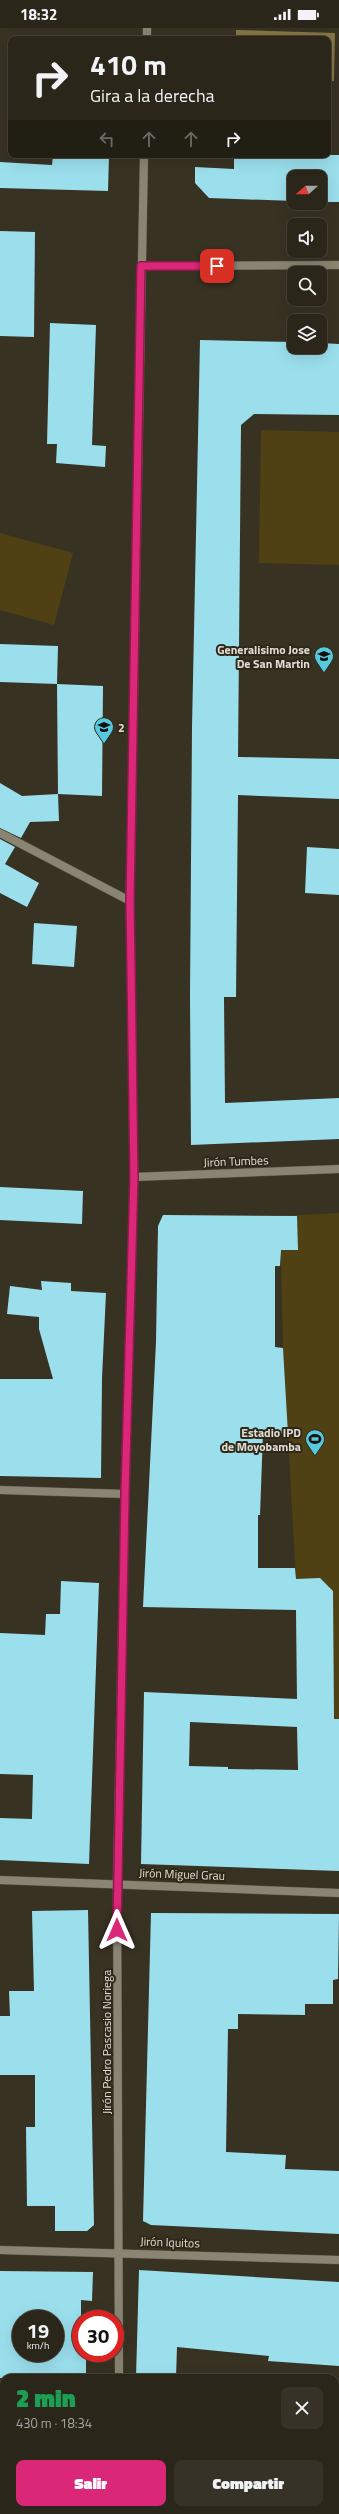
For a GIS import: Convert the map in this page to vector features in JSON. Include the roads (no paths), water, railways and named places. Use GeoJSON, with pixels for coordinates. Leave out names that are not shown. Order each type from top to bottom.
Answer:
{"type":"FeatureCollection","features":[{"type":"Feature","properties":{"kind":"street","name":"Jirón Pedro Pascasio Noriega"},"geometry":{"type":"LineString","coordinates":[[119,2374],[120,2252],[117,1884],[125,1494],[134,1177],[130,901],[144,158]]}},
{"type":"Feature","properties":{"kind":"street"},"geometry":{"type":"LineString","coordinates":[[141,266],[339,265]]}},
{"type":"Feature","properties":{"kind":"street"},"geometry":{"type":"LineString","coordinates":[[0,833],[130,901]]}},
{"type":"Feature","properties":{"kind":"street","name":"Jirón Tumbes"},"geometry":{"type":"LineString","coordinates":[[134,1177],[339,1169]]}},
{"type":"Feature","properties":{"kind":"street"},"geometry":{"type":"LineString","coordinates":[[0,1490],[125,1494]]}},
{"type":"Feature","properties":{"kind":"street","name":"Jirón Miguel Grau"},"geometry":{"type":"LineString","coordinates":[[0,1880],[339,1893]]}},
{"type":"Feature","properties":{"kind":"street","name":"Jirón Iquitos"},"geometry":{"type":"LineString","coordinates":[[0,2250],[120,2252],[339,2260]]}},
{"type":"Feature","properties":{"kind":"place","name":"Generalisimo Jose De San Martin"},"geometry":{"type":"Point","coordinates":[324,673]}},
{"type":"Feature","properties":{"kind":"place","name":"2"},"geometry":{"type":"Point","coordinates":[104,744]}},
{"type":"Feature","properties":{"kind":"place","name":"Estadio IPD de Moyobamba"},"geometry":{"type":"Point","coordinates":[315,1456]}}]}
